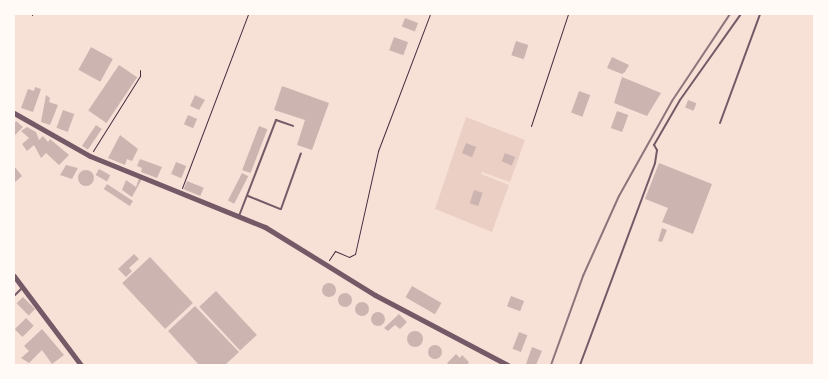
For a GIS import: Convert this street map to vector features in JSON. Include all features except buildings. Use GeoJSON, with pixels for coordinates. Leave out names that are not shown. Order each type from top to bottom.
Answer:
{"type":"FeatureCollection","features":[{"type":"Feature","properties":{"kind":"street"},"geometry":{"type":"LineString","coordinates":[[14,113],[90,156],[181,191],[289,240],[375,295],[508,365]]}},
{"type":"Feature","properties":{"kind":"street"},"geometry":{"type":"LineString","coordinates":[[14,276],[81,365]]}},
{"type":"Feature","properties":{"kind":"lane"},"geometry":{"type":"LineString","coordinates":[[580,365],[655,163],[657,150],[654,144],[680,100],[740,14]]}},
{"type":"Feature","properties":{"kind":"lane"},"geometry":{"type":"LineString","coordinates":[[720,123],[760,14]]}},
{"type":"Feature","properties":{"kind":"lane"},"geometry":{"type":"LineString","coordinates":[[239,216],[276,120],[293,126]]}},
{"type":"Feature","properties":{"kind":"lane"},"geometry":{"type":"LineString","coordinates":[[248,196],[281,209],[301,153]]}},
{"type":"Feature","properties":{"kind":"lane"},"geometry":{"type":"LineString","coordinates":[[14,296],[22,288]]}},
{"type":"Feature","properties":{"kind":"path"},"geometry":{"type":"LineString","coordinates":[[181,191],[248,14]]}},
{"type":"Feature","properties":{"kind":"path"},"geometry":{"type":"LineString","coordinates":[[328,265],[332,252],[349,257],[354,254],[378,151],[430,14]]}},
{"type":"Feature","properties":{"kind":"path"},"geometry":{"type":"LineString","coordinates":[[531,126],[568,14]]}},
{"type":"Feature","properties":{"kind":"path"},"geometry":{"type":"LineString","coordinates":[[90,156],[140,76],[140,70]]}},
{"type":"Feature","properties":{"kind":"shaded area"},"geometry":{"type":"Polygon","coordinates":[[[466,117],[525,140],[510,182],[482,172],[481,174],[509,185],[492,232],[435,209],[466,117]]]}},
{"type":"Feature","properties":{"kind":"railway"},"geometry":{"type":"LineString","coordinates":[[551,365],[583,276],[619,196],[672,101],[730,14]]}}]}
